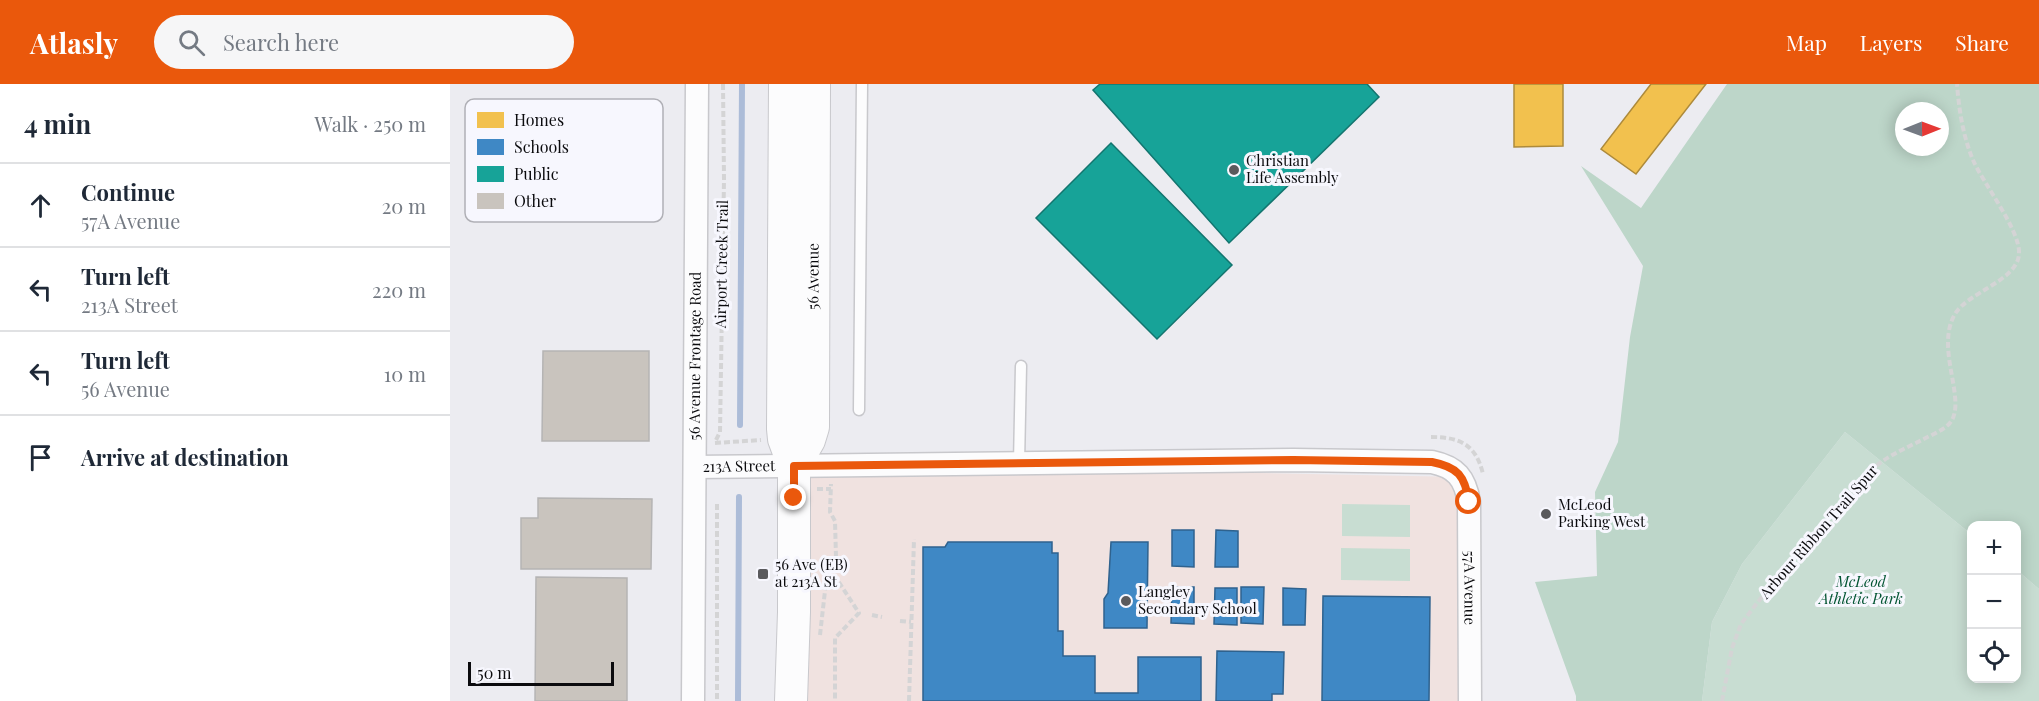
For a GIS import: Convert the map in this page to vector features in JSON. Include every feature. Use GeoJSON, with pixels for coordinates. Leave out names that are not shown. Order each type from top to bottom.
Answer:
{"type":"FeatureCollection","features":[{"type":"Feature","properties":{"kind":"main road","name":"56 Avenue"},"geometry":{"type":"LineString","coordinates":[[784,84],[783,429],[784,439],[794,466],[794,612],[791,701]]}},
{"type":"Feature","properties":{"kind":"main road","name":"56 Avenue"},"geometry":{"type":"LineString","coordinates":[[794,466],[809,440],[813,427],[814,84]]}},
{"type":"Feature","properties":{"kind":"street","name":"56 Avenue Frontage Road"},"geometry":{"type":"LineString","coordinates":[[693,701],[697,84]]}},
{"type":"Feature","properties":{"kind":"street","name":"213A Street"},"geometry":{"type":"LineString","coordinates":[[695,467],[1293,460],[1432,462],[1455,470],[1462,477]]}},
{"type":"Feature","properties":{"kind":"street","name":"57A Avenue"},"geometry":{"type":"LineString","coordinates":[[1462,477],[1469,502],[1470,701]]}},
{"type":"Feature","properties":{"kind":"lane"},"geometry":{"type":"LineString","coordinates":[[859,410],[862,84]]}},
{"type":"Feature","properties":{"kind":"lane"},"geometry":{"type":"LineString","coordinates":[[1019,463],[1021,366]]}},
{"type":"Feature","properties":{"kind":"path","name":"Airport Creek Trail"},"geometry":{"type":"LineString","coordinates":[[723,84],[724,179],[720,432],[715,443],[760,441]]}},
{"type":"Feature","properties":{"kind":"path","name":"Arbour Ribbon Trail Spur"},"geometry":{"type":"LineString","coordinates":[[1722,701],[1732,648],[1741,624],[1777,577],[1875,467],[1893,454],[1943,429],[1954,418],[1956,403],[1947,343],[1950,323],[1966,302],[2012,271],[2018,259],[2018,247],[2012,229],[1973,160],[1961,119],[1957,84]]}},
{"type":"Feature","properties":{"kind":"path"},"geometry":{"type":"LineString","coordinates":[[820,642],[829,567],[836,557],[835,521],[830,512],[831,489]]}},
{"type":"Feature","properties":{"kind":"path"},"geometry":{"type":"LineString","coordinates":[[716,501],[717,701]]}},
{"type":"Feature","properties":{"kind":"path"},"geometry":{"type":"LineString","coordinates":[[909,701],[914,539]]}},
{"type":"Feature","properties":{"kind":"path"},"geometry":{"type":"LineString","coordinates":[[829,567],[859,613],[835,638],[835,701]]}},
{"type":"Feature","properties":{"kind":"path"},"geometry":{"type":"LineString","coordinates":[[872,615],[882,617]]}},
{"type":"Feature","properties":{"kind":"path"},"geometry":{"type":"LineString","coordinates":[[900,621],[911,622]]}},
{"type":"Feature","properties":{"kind":"shaded area","name":"Langley Secondary School"},"geometry":{"type":"Polygon","coordinates":[[[844,465],[1462,477],[1470,701],[782,701],[783,466],[844,465]]]}},
{"type":"Feature","properties":{"kind":"green space"},"geometry":{"type":"Polygon","coordinates":[[[1727,84],[2039,84],[2039,589],[2021,573],[2021,521],[1967,521],[1967,531],[1845,432],[1742,564],[1712,622],[1702,701],[1576,701],[1535,582],[1597,576],[1595,492],[1618,442],[1630,337],[1643,266],[1581,166],[1641,208],[1727,84]]]}},
{"type":"Feature","properties":{"kind":"green space","name":"McLeod Athletic Park"},"geometry":{"type":"Polygon","coordinates":[[[1845,432],[1967,531],[1967,683],[2021,683],[2021,573],[2039,589],[2039,701],[1702,701],[1712,622],[1742,564],[1845,432]]]}},
{"type":"Feature","properties":{"kind":"green space"},"geometry":{"type":"Polygon","coordinates":[[[1342,504],[1410,505],[1410,537],[1342,536],[1342,504]]]}},
{"type":"Feature","properties":{"kind":"green space"},"geometry":{"type":"Polygon","coordinates":[[[1341,548],[1410,549],[1410,581],[1341,580],[1341,548]]]}},
{"type":"Feature","properties":{"kind":"building: Homes"},"geometry":{"type":"Polygon","coordinates":[[[1514,84],[1563,84],[1563,146],[1514,147],[1514,84]]]}},
{"type":"Feature","properties":{"kind":"building: Homes"},"geometry":{"type":"Polygon","coordinates":[[[1651,84],[1706,84],[1636,174],[1601,149],[1651,84]]]}},
{"type":"Feature","properties":{"kind":"building: Schools"},"geometry":{"type":"Polygon","coordinates":[[[1172,530],[1194,530],[1194,567],[1172,566],[1172,530]]]}},
{"type":"Feature","properties":{"kind":"building: Schools"},"geometry":{"type":"Polygon","coordinates":[[[1216,530],[1238,531],[1238,567],[1215,567],[1216,530]]]}},
{"type":"Feature","properties":{"kind":"building: Schools"},"geometry":{"type":"Polygon","coordinates":[[[948,542],[1052,542],[1052,553],[1058,553],[1058,631],[1063,631],[1063,656],[1095,656],[1095,693],[1138,693],[1138,657],[1201,657],[1201,701],[923,701],[923,547],[945,547],[948,542]]]}},
{"type":"Feature","properties":{"kind":"building: Schools"},"geometry":{"type":"Polygon","coordinates":[[[1111,542],[1148,542],[1147,628],[1104,628],[1104,599],[1108,593],[1111,542]]]}},
{"type":"Feature","properties":{"kind":"building: Schools"},"geometry":{"type":"Polygon","coordinates":[[[1172,587],[1194,587],[1194,624],[1171,623],[1172,587]]]}},
{"type":"Feature","properties":{"kind":"building: Schools"},"geometry":{"type":"Polygon","coordinates":[[[1241,587],[1264,587],[1263,624],[1241,623],[1241,587]]]}},
{"type":"Feature","properties":{"kind":"building: Schools"},"geometry":{"type":"Polygon","coordinates":[[[1215,588],[1237,588],[1237,625],[1214,624],[1215,588]]]}},
{"type":"Feature","properties":{"kind":"building: Schools"},"geometry":{"type":"Polygon","coordinates":[[[1283,588],[1306,589],[1305,625],[1283,625],[1283,588]]]}},
{"type":"Feature","properties":{"kind":"building: Schools"},"geometry":{"type":"Polygon","coordinates":[[[1323,596],[1430,597],[1429,701],[1322,701],[1323,596]]]}},
{"type":"Feature","properties":{"kind":"building: Schools"},"geometry":{"type":"Polygon","coordinates":[[[1217,651],[1284,652],[1283,694],[1272,694],[1272,701],[1216,701],[1217,651]]]}},
{"type":"Feature","properties":{"kind":"building: Public","name":"Christian Life Assembly"},"geometry":{"type":"Polygon","coordinates":[[[1100,84],[1367,84],[1379,97],[1229,243],[1093,90],[1100,84]]]}},
{"type":"Feature","properties":{"kind":"building: Public"},"geometry":{"type":"Polygon","coordinates":[[[1111,143],[1232,265],[1157,339],[1036,218],[1111,143]]]}},
{"type":"Feature","properties":{"kind":"building: Other"},"geometry":{"type":"Polygon","coordinates":[[[543,351],[649,351],[649,441],[542,441],[543,351]]]}},
{"type":"Feature","properties":{"kind":"building: Other"},"geometry":{"type":"Polygon","coordinates":[[[538,498],[652,499],[651,569],[521,569],[521,518],[538,518],[538,498]]]}},
{"type":"Feature","properties":{"kind":"building: Other"},"geometry":{"type":"Polygon","coordinates":[[[536,577],[627,578],[627,701],[535,701],[536,577]]]}},
{"type":"Feature","properties":{"kind":"waterway"},"geometry":{"type":"LineString","coordinates":[[740,425],[742,84]]}},
{"type":"Feature","properties":{"kind":"waterway"},"geometry":{"type":"LineString","coordinates":[[738,701],[739,497]]}},
{"type":"Feature","properties":{"kind":"place","name":"Christian Life Assembly"},"geometry":{"type":"Point","coordinates":[1234,170]}},
{"type":"Feature","properties":{"kind":"place","name":"McLeod Parking West"},"geometry":{"type":"Point","coordinates":[1546,514]}},
{"type":"Feature","properties":{"kind":"place","name":"56 Ave (EB) at 213A St"},"geometry":{"type":"Point","coordinates":[763,574]}},
{"type":"Feature","properties":{"kind":"place","name":"Langley Secondary School"},"geometry":{"type":"Point","coordinates":[1126,601]}},
{"type":"Feature","properties":{"kind":"route"},"geometry":{"type":"LineString","coordinates":[[794,498],[794,466],[1293,460],[1444,464],[1462,477],[1469,502]]}}]}
